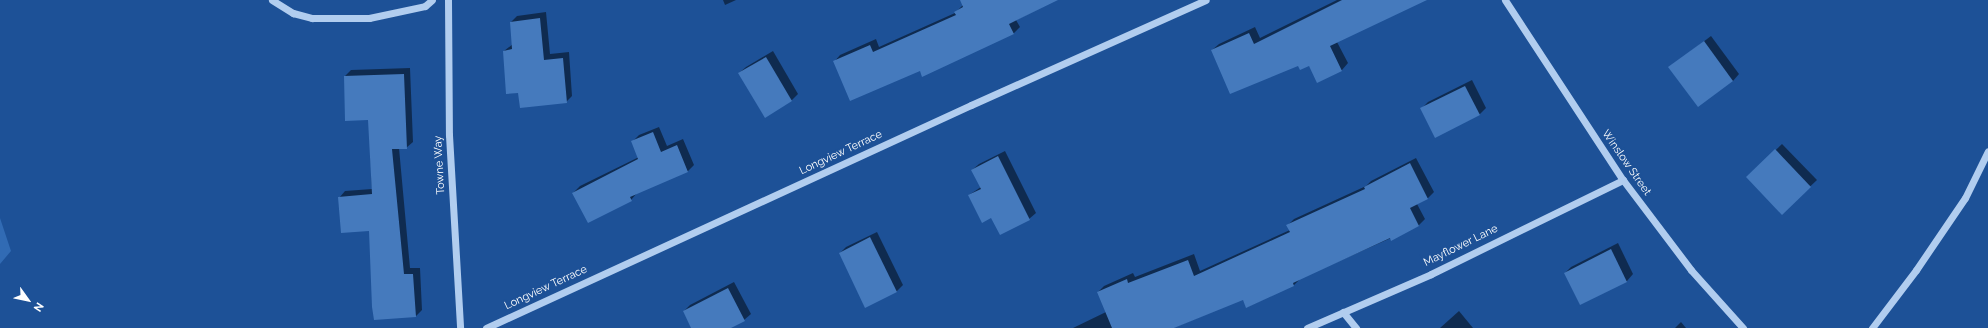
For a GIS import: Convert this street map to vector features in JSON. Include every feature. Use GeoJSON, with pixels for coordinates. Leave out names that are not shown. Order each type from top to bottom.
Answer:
{"type":"FeatureCollection","features":[{"type":"Feature","properties":{"kind":"street"},"geometry":{"type":"LineString","coordinates":[[272,0],[293,13],[312,18],[369,18],[425,6],[432,0]]}},
{"type":"Feature","properties":{"kind":"street","name":"Towne Way"},"geometry":{"type":"LineString","coordinates":[[448,0],[449,135],[460,328]]}},
{"type":"Feature","properties":{"kind":"street","name":"Longview Terrace"},"geometry":{"type":"LineString","coordinates":[[486,328],[970,105],[1206,0]]}},
{"type":"Feature","properties":{"kind":"street","name":"Winslow Street"},"geometry":{"type":"LineString","coordinates":[[1505,0],[1623,180],[1690,270],[1743,328]]}},
{"type":"Feature","properties":{"kind":"street"},"geometry":{"type":"LineString","coordinates":[[1872,328],[1916,270],[1965,198],[1988,151]]}},
{"type":"Feature","properties":{"kind":"street","name":"Mayflower Lane"},"geometry":{"type":"LineString","coordinates":[[1307,328],[1431,274],[1623,180]]}},
{"type":"Feature","properties":{"kind":"street"},"geometry":{"type":"LineString","coordinates":[[1343,312],[1356,328]]}},
{"type":"Feature","properties":{"kind":"shaded area"},"geometry":{"type":"Polygon","coordinates":[[[0,218],[11,251],[0,264],[0,218]]]}},
{"type":"Feature","properties":{"kind":"building"},"geometry":{"type":"Polygon","coordinates":[[[960,0],[1058,0],[1009,24],[1014,34],[922,77],[920,71],[850,101],[833,61],[870,45],[873,52],[956,15],[954,12],[963,7],[960,0]]]}},
{"type":"Feature","properties":{"kind":"building"},"geometry":{"type":"Polygon","coordinates":[[[1342,0],[1427,0],[1330,46],[1342,71],[1317,83],[1309,66],[1300,70],[1298,66],[1230,94],[1211,50],[1249,33],[1254,44],[1342,0]]]}},
{"type":"Feature","properties":{"kind":"building"},"geometry":{"type":"Polygon","coordinates":[[[540,18],[544,60],[563,58],[567,103],[520,108],[518,93],[506,94],[503,51],[512,49],[510,22],[540,18]]]}},
{"type":"Feature","properties":{"kind":"building"},"geometry":{"type":"Polygon","coordinates":[[[1704,41],[1733,81],[1698,107],[1668,67],[1704,41]]]}},
{"type":"Feature","properties":{"kind":"building"},"geometry":{"type":"Polygon","coordinates":[[[766,57],[792,101],[765,118],[738,73],[766,57]]]}},
{"type":"Feature","properties":{"kind":"building"},"geometry":{"type":"Polygon","coordinates":[[[404,74],[407,149],[392,149],[404,274],[413,274],[416,317],[374,320],[372,307],[369,231],[341,233],[338,197],[372,194],[368,120],[345,121],[344,76],[404,74]]]}},
{"type":"Feature","properties":{"kind":"building"},"geometry":{"type":"Polygon","coordinates":[[[1465,86],[1480,115],[1435,138],[1420,108],[1465,86]]]}},
{"type":"Feature","properties":{"kind":"building"},"geometry":{"type":"Polygon","coordinates":[[[653,132],[661,152],[677,145],[688,172],[630,197],[632,201],[588,223],[572,193],[638,159],[631,141],[653,132]]]}},
{"type":"Feature","properties":{"kind":"building"},"geometry":{"type":"Polygon","coordinates":[[[1775,149],[1811,187],[1782,215],[1746,177],[1775,149]]]}},
{"type":"Feature","properties":{"kind":"building"},"geometry":{"type":"Polygon","coordinates":[[[998,156],[1030,220],[1000,235],[991,218],[982,223],[968,195],[981,189],[971,170],[998,156]]]}},
{"type":"Feature","properties":{"kind":"building"},"geometry":{"type":"Polygon","coordinates":[[[1410,163],[1428,199],[1410,208],[1419,226],[1391,241],[1390,238],[1293,283],[1294,286],[1246,308],[1243,300],[1174,328],[1112,328],[1097,292],[1127,279],[1128,283],[1188,260],[1194,276],[1290,232],[1286,225],[1365,189],[1364,187],[1410,163]]]}},
{"type":"Feature","properties":{"kind":"building"},"geometry":{"type":"Polygon","coordinates":[[[870,237],[897,292],[865,308],[839,253],[870,237]]]}},
{"type":"Feature","properties":{"kind":"building"},"geometry":{"type":"Polygon","coordinates":[[[1611,249],[1627,282],[1580,305],[1564,273],[1611,249]]]}},
{"type":"Feature","properties":{"kind":"building"},"geometry":{"type":"Polygon","coordinates":[[[728,288],[745,321],[731,328],[691,328],[683,311],[728,288]]]}}]}
